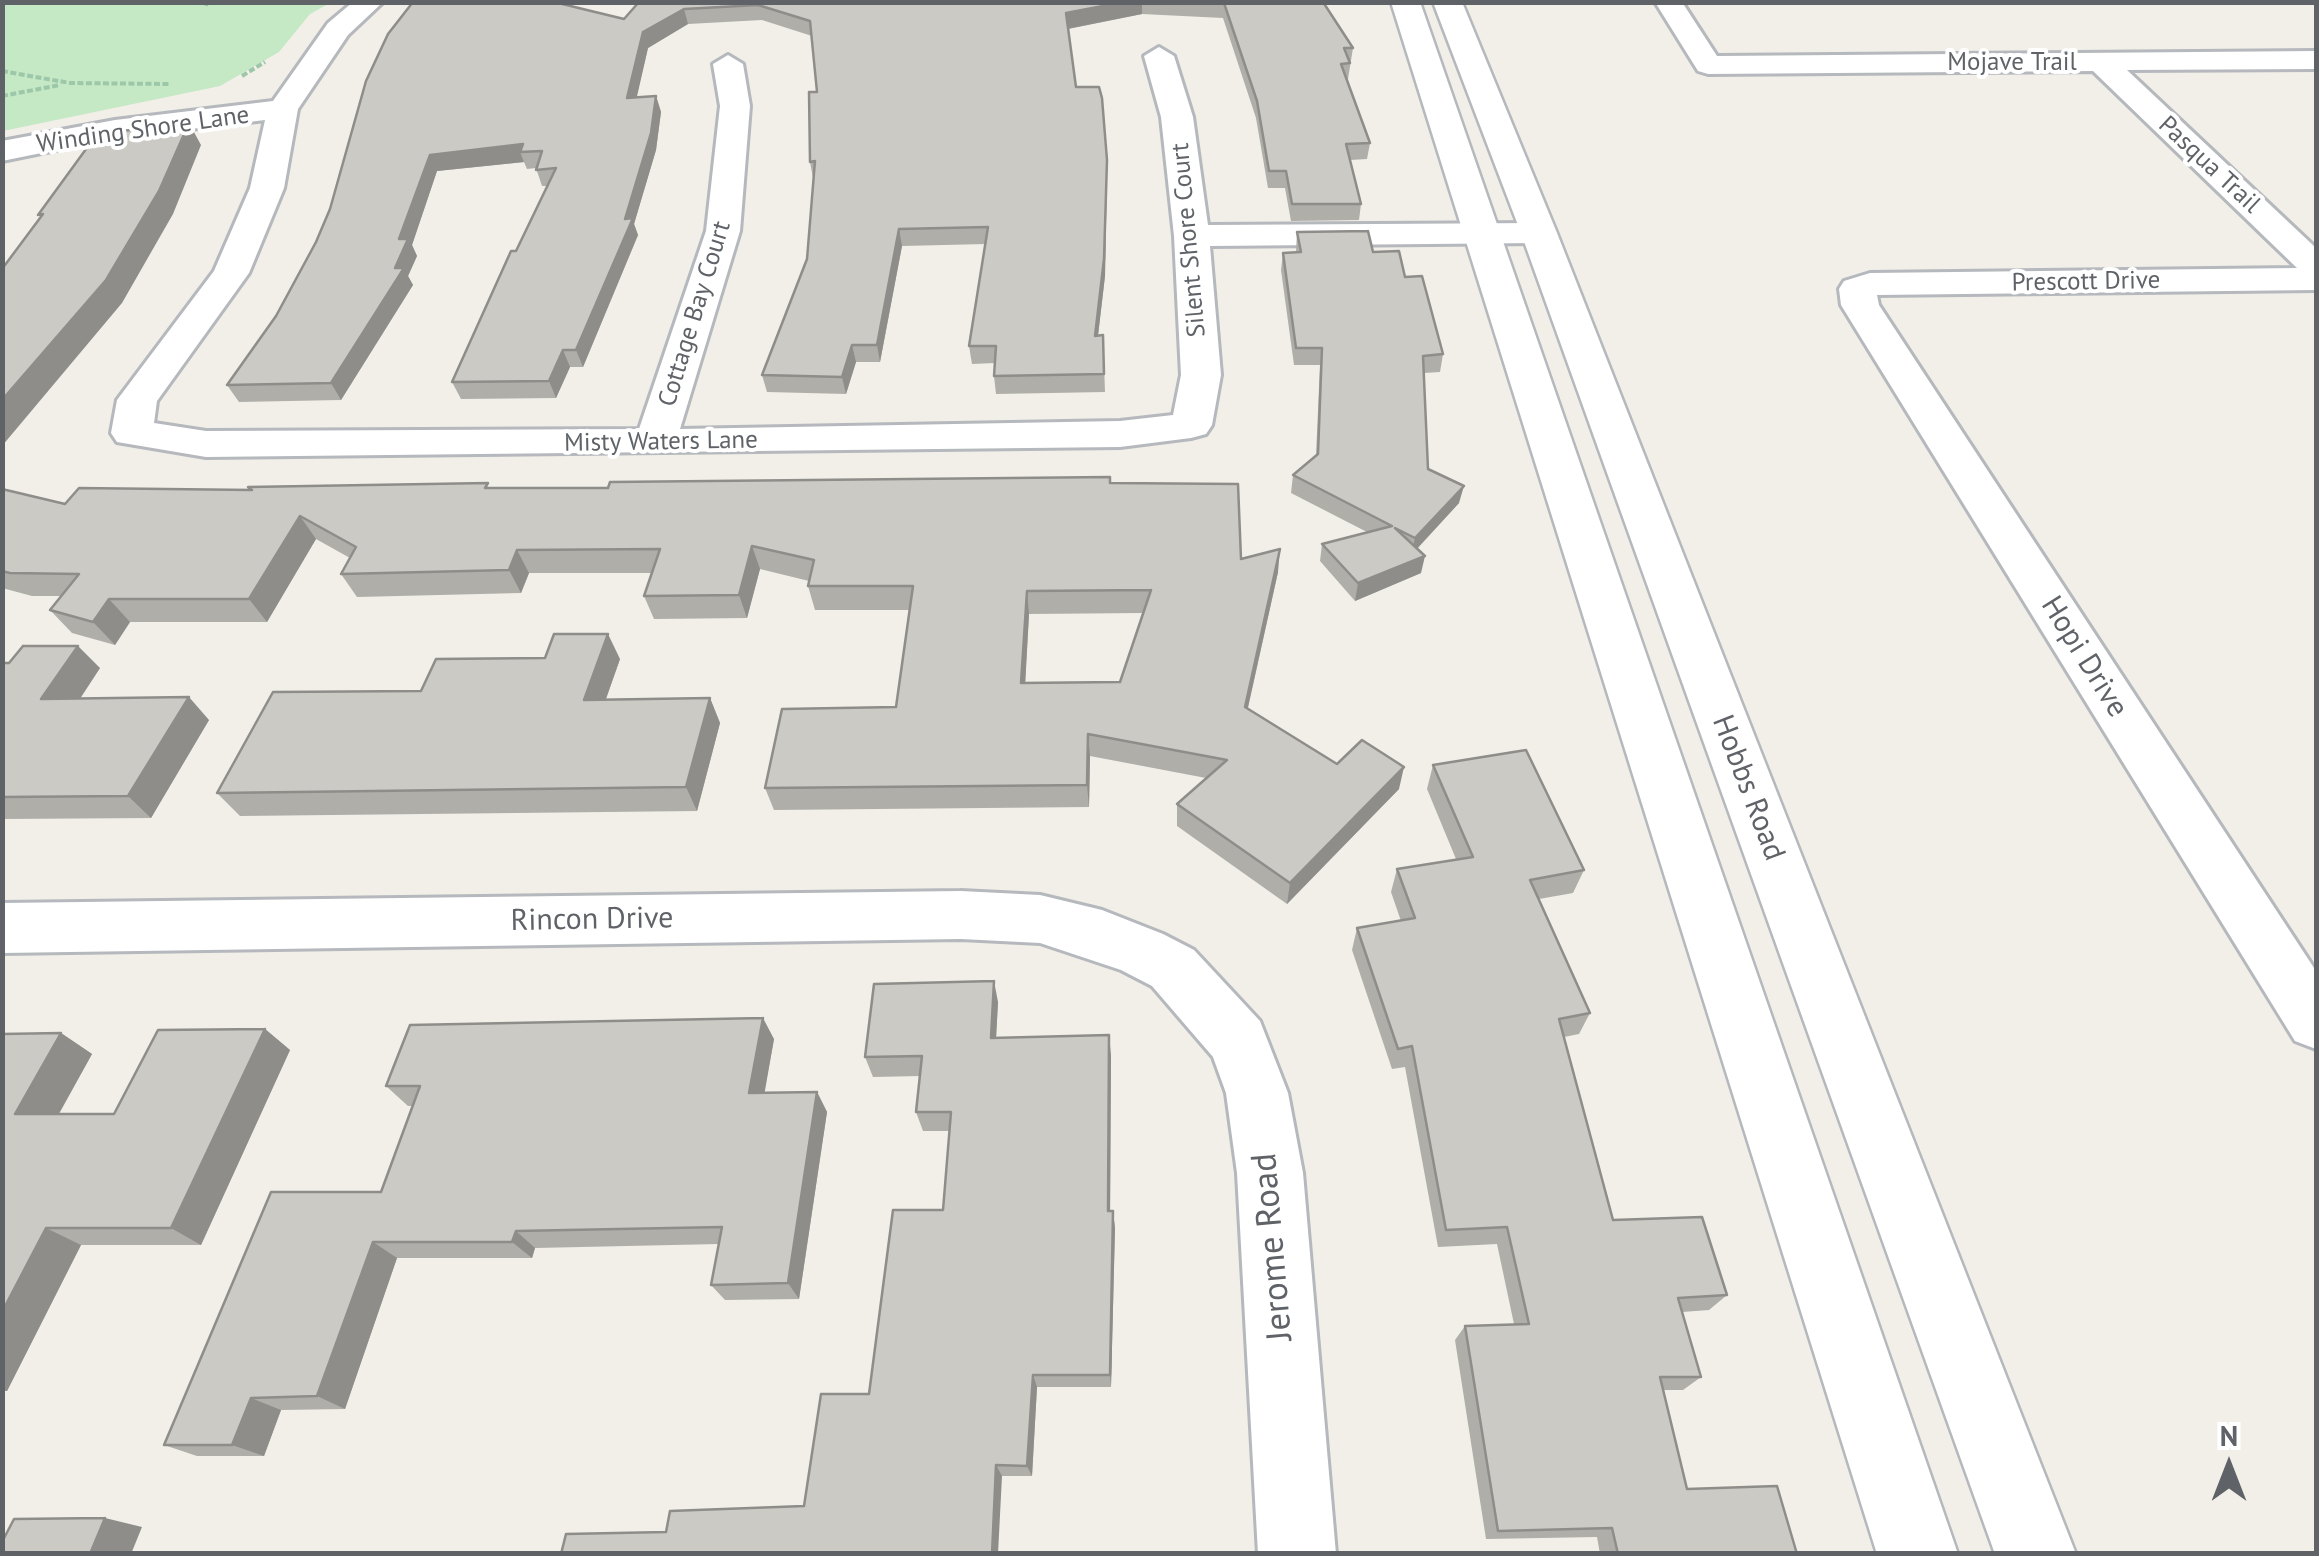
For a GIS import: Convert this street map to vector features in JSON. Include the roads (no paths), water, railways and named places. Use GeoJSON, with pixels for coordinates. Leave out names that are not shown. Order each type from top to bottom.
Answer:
{"type":"FeatureCollection","features":[{"type":"Feature","properties":{"kind":"street"},"geometry":{"type":"LineString","coordinates":[[283,109],[338,29],[370,2]]}},
{"type":"Feature","properties":{"kind":"street","name":"Mojave Trail"},"geometry":{"type":"LineString","coordinates":[[1668,2],[1708,65],[2316,60]]}},
{"type":"Feature","properties":{"kind":"street","name":"Hobbs Road"},"geometry":{"type":"LineString","coordinates":[[1430,13],[1511,233],[2036,1554]]}},
{"type":"Feature","properties":{"kind":"street","name":"Silent Shore Court"},"geometry":{"type":"LineString","coordinates":[[1159,56],[1177,117],[1192,236],[1201,375],[1191,426]]}},
{"type":"Feature","properties":{"kind":"street","name":"Pasqua Trail"},"geometry":{"type":"LineString","coordinates":[[2101,62],[2316,267]]}},
{"type":"Feature","properties":{"kind":"street","name":"Cottage Bay Court"},"geometry":{"type":"LineString","coordinates":[[655,442],[724,231],[736,106],[728,64]]}},
{"type":"Feature","properties":{"kind":"street","name":"Winding Shore Lane"},"geometry":{"type":"LineString","coordinates":[[2,152],[115,130],[283,109]]}},
{"type":"Feature","properties":{"kind":"street","name":"Misty Waters Lane"},"geometry":{"type":"LineString","coordinates":[[283,109],[267,188],[231,273],[136,400],[132,433],[206,444],[655,442],[1120,434],[1191,426]]}},
{"type":"Feature","properties":{"kind":"street"},"geometry":{"type":"LineString","coordinates":[[1192,236],[1511,233]]}},
{"type":"Feature","properties":{"kind":"street","name":"Hobbs Road"},"geometry":{"type":"LineString","coordinates":[[1511,233],[1918,1554]]}},
{"type":"Feature","properties":{"kind":"street","name":"Prescott Drive"},"geometry":{"type":"LineString","coordinates":[[1857,289],[1870,284],[2316,280]]}},
{"type":"Feature","properties":{"kind":"street","name":"Hopi Drive"},"geometry":{"type":"LineString","coordinates":[[1857,289],[1860,305],[2316,1022]]}},
{"type":"Feature","properties":{"kind":"street","name":"Rincon Drive"},"geometry":{"type":"LineString","coordinates":[[2,928],[962,915],[1040,919],[1102,935],[1173,968]]}},
{"type":"Feature","properties":{"kind":"street","name":"Jerome Road"},"geometry":{"type":"LineString","coordinates":[[1173,968],[1238,1041],[1257,1093],[1270,1173],[1297,1554]]}}]}
